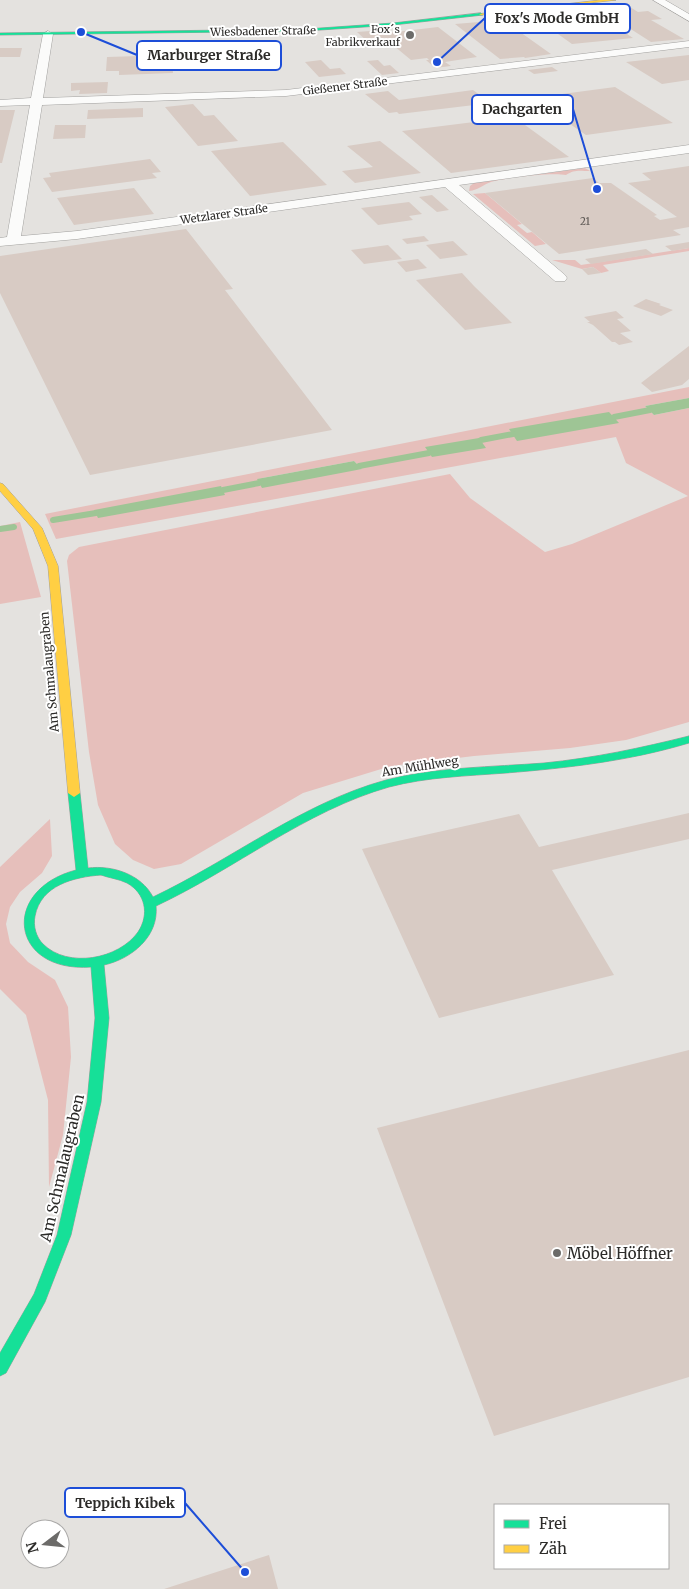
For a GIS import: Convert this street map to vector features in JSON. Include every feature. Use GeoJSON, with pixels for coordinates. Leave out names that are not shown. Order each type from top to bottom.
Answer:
{"type":"FeatureCollection","features":[{"type":"Feature","properties":{"kind":"main road","name":"Wiesbadener Straße"},"geometry":{"type":"LineString","coordinates":[[0,34],[321,30],[614,0]]}},
{"type":"Feature","properties":{"kind":"main road","name":"Am Schmalaugraben"},"geometry":{"type":"LineString","coordinates":[[0,486],[37,528],[53,566],[82,872]]}},
{"type":"Feature","properties":{"kind":"main road","name":"Am Mühlweg"},"geometry":{"type":"LineString","coordinates":[[152,903],[199,881],[312,811],[351,795],[388,784],[467,772],[604,760],[651,751],[689,739]]}},
{"type":"Feature","properties":{"kind":"main road"},"geometry":{"type":"LineString","coordinates":[[101,871],[119,874],[134,880],[146,890],[152,903],[153,915],[149,928],[141,939],[129,950],[97,962],[74,963],[54,958],[38,948],[28,935],[26,919],[32,903],[50,886],[61,879],[82,872],[101,871]]}},
{"type":"Feature","properties":{"kind":"main road","name":"Am Schmalaugraben"},"geometry":{"type":"LineString","coordinates":[[0,1368],[40,1297],[64,1235],[94,1102],[102,1018],[97,962]]}},
{"type":"Feature","properties":{"kind":"street"},"geometry":{"type":"LineString","coordinates":[[658,0],[689,18]]}},
{"type":"Feature","properties":{"kind":"street"},"geometry":{"type":"LineString","coordinates":[[6,242],[36,102],[48,34]]}},
{"type":"Feature","properties":{"kind":"street","name":"Gießener Straße"},"geometry":{"type":"LineString","coordinates":[[0,103],[286,93],[689,44]]}},
{"type":"Feature","properties":{"kind":"street","name":"Wetzlarer Straße"},"geometry":{"type":"LineString","coordinates":[[6,242],[78,235],[689,150]]}},
{"type":"Feature","properties":{"kind":"street"},"geometry":{"type":"LineString","coordinates":[[448,183],[560,278]]}},
{"type":"Feature","properties":{"kind":"shaded area"},"geometry":{"type":"Polygon","coordinates":[[[585,168],[590,171],[575,171],[566,175],[540,175],[507,179],[491,182],[469,191],[470,186],[474,183],[585,168]]]}},
{"type":"Feature","properties":{"kind":"shaded area"},"geometry":{"type":"Polygon","coordinates":[[[485,193],[522,224],[517,225],[527,233],[532,232],[546,244],[535,246],[473,194],[485,193]]]}},
{"type":"Feature","properties":{"kind":"shaded area"},"geometry":{"type":"Polygon","coordinates":[[[689,248],[689,251],[603,265],[609,271],[601,273],[593,267],[582,269],[552,260],[575,260],[581,265],[689,248]]]}},
{"type":"Feature","properties":{"kind":"shaded area"},"geometry":{"type":"Polygon","coordinates":[[[689,387],[689,398],[645,406],[654,415],[689,408],[689,722],[626,740],[570,748],[474,756],[391,766],[303,793],[181,864],[154,869],[133,860],[115,844],[98,805],[89,752],[67,561],[69,555],[79,547],[450,474],[470,498],[545,552],[572,544],[688,496],[626,463],[616,437],[56,539],[45,514],[689,387]],[[354,461],[257,479],[362,469],[354,461]]]}},
{"type":"Feature","properties":{"kind":"shaded area"},"geometry":{"type":"Polygon","coordinates":[[[689,398],[689,408],[654,415],[645,406],[689,398]]]}},
{"type":"Feature","properties":{"kind":"shaded area"},"geometry":{"type":"Polygon","coordinates":[[[609,412],[619,423],[517,441],[509,429],[609,412]]]}},
{"type":"Feature","properties":{"kind":"shaded area"},"geometry":{"type":"Polygon","coordinates":[[[479,438],[486,448],[432,457],[425,447],[479,438]]]}},
{"type":"Feature","properties":{"kind":"shaded area"},"geometry":{"type":"Polygon","coordinates":[[[354,461],[362,469],[262,488],[257,479],[354,461]]]}},
{"type":"Feature","properties":{"kind":"shaded area"},"geometry":{"type":"Polygon","coordinates":[[[221,486],[225,495],[98,518],[94,510],[221,486]]]}},
{"type":"Feature","properties":{"kind":"shaded area"},"geometry":{"type":"Polygon","coordinates":[[[20,522],[41,597],[0,604],[0,526],[20,522]]]}},
{"type":"Feature","properties":{"kind":"shaded area"},"geometry":{"type":"Polygon","coordinates":[[[50,819],[52,856],[42,873],[20,892],[10,907],[6,924],[10,943],[28,962],[55,980],[68,1007],[71,1057],[63,1135],[49,1187],[48,1100],[26,1015],[0,989],[0,867],[50,819]]]}},
{"type":"Feature","properties":{"kind":"building"},"geometry":{"type":"Polygon","coordinates":[[[630,7],[638,12],[648,11],[662,19],[651,20],[684,39],[651,42],[601,10],[630,7]]]}},
{"type":"Feature","properties":{"kind":"building"},"geometry":{"type":"Polygon","coordinates":[[[571,9],[591,21],[603,19],[613,25],[543,33],[534,27],[566,24],[546,12],[571,9]]]}},
{"type":"Feature","properties":{"kind":"building"},"geometry":{"type":"Polygon","coordinates":[[[503,20],[551,54],[500,59],[455,24],[503,20]]]}},
{"type":"Feature","properties":{"kind":"building"},"geometry":{"type":"Polygon","coordinates":[[[438,27],[477,57],[445,62],[451,66],[435,68],[426,60],[429,60],[427,58],[411,60],[388,41],[369,43],[357,32],[383,30],[387,33],[438,27]]]}},
{"type":"Feature","properties":{"kind":"building"},"geometry":{"type":"Polygon","coordinates":[[[618,28],[633,38],[572,44],[558,34],[618,28]]]}},
{"type":"Feature","properties":{"kind":"building"},"geometry":{"type":"Polygon","coordinates":[[[0,48],[22,48],[20,57],[0,57],[0,48]]]}},
{"type":"Feature","properties":{"kind":"building"},"geometry":{"type":"Polygon","coordinates":[[[172,55],[173,73],[119,75],[119,71],[106,71],[107,57],[172,55]]]}},
{"type":"Feature","properties":{"kind":"building"},"geometry":{"type":"Polygon","coordinates":[[[689,55],[689,80],[662,84],[626,62],[689,55]]]}},
{"type":"Feature","properties":{"kind":"building"},"geometry":{"type":"Polygon","coordinates":[[[321,60],[330,69],[340,68],[346,74],[319,77],[305,62],[321,60]]]}},
{"type":"Feature","properties":{"kind":"building"},"geometry":{"type":"Polygon","coordinates":[[[378,60],[384,66],[390,65],[399,73],[382,75],[367,61],[378,60]]]}},
{"type":"Feature","properties":{"kind":"building"},"geometry":{"type":"Polygon","coordinates":[[[552,67],[558,71],[534,74],[528,70],[552,67]]]}},
{"type":"Feature","properties":{"kind":"building"},"geometry":{"type":"Polygon","coordinates":[[[108,82],[107,93],[79,94],[80,90],[71,91],[71,83],[108,82]]]}},
{"type":"Feature","properties":{"kind":"building"},"geometry":{"type":"Polygon","coordinates":[[[615,87],[673,123],[586,135],[532,98],[615,87]]]}},
{"type":"Feature","properties":{"kind":"building"},"geometry":{"type":"Polygon","coordinates":[[[473,90],[491,103],[399,114],[397,112],[389,113],[365,94],[388,91],[399,100],[473,90]]]}},
{"type":"Feature","properties":{"kind":"building"},"geometry":{"type":"Polygon","coordinates":[[[193,104],[204,116],[214,115],[238,141],[198,146],[165,107],[193,104]]]}},
{"type":"Feature","properties":{"kind":"building"},"geometry":{"type":"Polygon","coordinates":[[[143,108],[143,117],[87,119],[88,110],[143,108]]]}},
{"type":"Feature","properties":{"kind":"building"},"geometry":{"type":"Polygon","coordinates":[[[0,110],[15,110],[2,163],[0,163],[0,110]]]}},
{"type":"Feature","properties":{"kind":"building"},"geometry":{"type":"Polygon","coordinates":[[[514,117],[569,157],[451,173],[402,131],[514,117]]]}},
{"type":"Feature","properties":{"kind":"building"},"geometry":{"type":"Polygon","coordinates":[[[55,125],[86,125],[85,138],[53,139],[55,125]]]}},
{"type":"Feature","properties":{"kind":"building"},"geometry":{"type":"Polygon","coordinates":[[[380,141],[421,173],[355,183],[342,171],[373,167],[347,146],[380,141]]]}},
{"type":"Feature","properties":{"kind":"building"},"geometry":{"type":"Polygon","coordinates":[[[283,142],[327,185],[250,196],[211,151],[283,142]]]}},
{"type":"Feature","properties":{"kind":"building"},"geometry":{"type":"Polygon","coordinates":[[[150,159],[161,172],[152,173],[157,178],[52,192],[43,178],[51,177],[49,173],[150,159]]]}},
{"type":"Feature","properties":{"kind":"building"},"geometry":{"type":"Polygon","coordinates":[[[689,166],[689,227],[673,230],[681,235],[559,254],[485,193],[593,178],[599,183],[611,183],[657,215],[654,216],[660,220],[677,217],[628,183],[651,180],[642,173],[689,166]]]}},
{"type":"Feature","properties":{"kind":"building"},"geometry":{"type":"Polygon","coordinates":[[[134,188],[154,214],[74,225],[57,198],[134,188]]]}},
{"type":"Feature","properties":{"kind":"building"},"geometry":{"type":"Polygon","coordinates":[[[432,195],[449,210],[437,212],[419,197],[432,195]]]}},
{"type":"Feature","properties":{"kind":"building"},"geometry":{"type":"Polygon","coordinates":[[[409,202],[422,214],[409,216],[413,220],[378,225],[361,208],[409,202]]]}},
{"type":"Feature","properties":{"kind":"building"},"geometry":{"type":"Polygon","coordinates":[[[186,229],[233,289],[225,290],[332,430],[90,475],[0,293],[0,256],[186,229]]]}},
{"type":"Feature","properties":{"kind":"building"},"geometry":{"type":"Polygon","coordinates":[[[424,236],[429,241],[407,244],[402,239],[424,236]]]}},
{"type":"Feature","properties":{"kind":"building"},"geometry":{"type":"Polygon","coordinates":[[[453,241],[468,255],[440,259],[426,245],[453,241]]]}},
{"type":"Feature","properties":{"kind":"building"},"geometry":{"type":"Polygon","coordinates":[[[689,242],[689,248],[672,251],[665,246],[689,242]]]}},
{"type":"Feature","properties":{"kind":"building"},"geometry":{"type":"Polygon","coordinates":[[[388,245],[402,259],[364,264],[351,250],[388,245]]]}},
{"type":"Feature","properties":{"kind":"building"},"geometry":{"type":"Polygon","coordinates":[[[646,249],[653,254],[591,264],[585,259],[646,249]]]}},
{"type":"Feature","properties":{"kind":"building"},"geometry":{"type":"Polygon","coordinates":[[[418,259],[427,268],[406,272],[397,262],[418,259]]]}},
{"type":"Feature","properties":{"kind":"building"},"geometry":{"type":"Polygon","coordinates":[[[593,267],[601,273],[588,275],[582,269],[593,267]]]}},
{"type":"Feature","properties":{"kind":"building"},"geometry":{"type":"Polygon","coordinates":[[[462,273],[512,323],[465,330],[416,280],[462,273]]]}},
{"type":"Feature","properties":{"kind":"building"},"geometry":{"type":"Polygon","coordinates":[[[646,299],[673,310],[661,316],[633,306],[646,299]]]}},
{"type":"Feature","properties":{"kind":"building"},"geometry":{"type":"Polygon","coordinates":[[[616,311],[624,318],[617,319],[631,331],[620,333],[633,342],[619,345],[612,342],[587,322],[590,322],[584,317],[616,311]]]}},
{"type":"Feature","properties":{"kind":"building"},"geometry":{"type":"Polygon","coordinates":[[[689,346],[689,379],[682,385],[652,392],[641,383],[689,346]]]}},
{"type":"Feature","properties":{"kind":"building"},"geometry":{"type":"Polygon","coordinates":[[[689,813],[689,839],[552,870],[614,975],[439,1018],[362,849],[519,814],[539,847],[689,813]]]}},
{"type":"Feature","properties":{"kind":"building","name":"Möbel Höffner"},"geometry":{"type":"Polygon","coordinates":[[[689,1050],[689,1377],[494,1436],[377,1128],[689,1050]]]}},
{"type":"Feature","properties":{"kind":"building"},"geometry":{"type":"Polygon","coordinates":[[[269,1555],[278,1589],[164,1589],[269,1555]]]}},
{"type":"Feature","properties":{"kind":"waterway"},"geometry":{"type":"LineString","coordinates":[[614,417],[650,410]]}},
{"type":"Feature","properties":{"kind":"waterway"},"geometry":{"type":"LineString","coordinates":[[481,440],[513,434]]}},
{"type":"Feature","properties":{"kind":"waterway"},"geometry":{"type":"LineString","coordinates":[[359,466],[429,453]]}},
{"type":"Feature","properties":{"kind":"waterway"},"geometry":{"type":"LineString","coordinates":[[223,490],[259,483]]}},
{"type":"Feature","properties":{"kind":"waterway"},"geometry":{"type":"LineString","coordinates":[[53,520],[96,513]]}},
{"type":"Feature","properties":{"kind":"waterway"},"geometry":{"type":"LineString","coordinates":[[0,529],[14,527]]}},
{"type":"Feature","properties":{"kind":"traffic: fast"},"geometry":{"type":"LineString","coordinates":[[0,34],[306,30],[393,24],[481,14]]}},
{"type":"Feature","properties":{"kind":"traffic: fast"},"geometry":{"type":"LineString","coordinates":[[152,903],[211,873],[325,807],[387,784],[436,775],[606,759],[648,751],[689,739]]}},
{"type":"Feature","properties":{"kind":"traffic: fast"},"geometry":{"type":"LineString","coordinates":[[74,793],[82,872]]}},
{"type":"Feature","properties":{"kind":"traffic: fast"},"geometry":{"type":"LineString","coordinates":[[101,871],[130,879],[144,891],[150,903],[151,914],[148,926],[141,937],[121,954],[93,962],[63,960],[49,955],[39,948],[32,940],[28,920],[30,910],[41,892],[68,876],[101,871]]}},
{"type":"Feature","properties":{"kind":"traffic: fast"},"geometry":{"type":"LineString","coordinates":[[0,1368],[40,1297],[64,1235],[94,1102],[102,1018],[97,962]]}},
{"type":"Feature","properties":{"kind":"traffic: slow"},"geometry":{"type":"LineString","coordinates":[[481,14],[614,0]]}},
{"type":"Feature","properties":{"kind":"traffic: slow"},"geometry":{"type":"LineString","coordinates":[[0,486],[37,528],[53,566],[74,793]]}},
{"type":"Feature","properties":{"kind":"place","name":"Marburger Straße"},"geometry":{"type":"Point","coordinates":[81,32]}},
{"type":"Feature","properties":{"kind":"place","name":"Fox´s Fabrikverkauf"},"geometry":{"type":"Point","coordinates":[410,35]}},
{"type":"Feature","properties":{"kind":"place","name":"Fox's Mode GmbH"},"geometry":{"type":"Point","coordinates":[437,62]}},
{"type":"Feature","properties":{"kind":"place","name":"Dachgarten"},"geometry":{"type":"Point","coordinates":[597,189]}},
{"type":"Feature","properties":{"kind":"place","name":"Möbel Höffner"},"geometry":{"type":"Point","coordinates":[557,1253]}},
{"type":"Feature","properties":{"kind":"place","name":"Teppich Kibek"},"geometry":{"type":"Point","coordinates":[245,1572]}}]}
